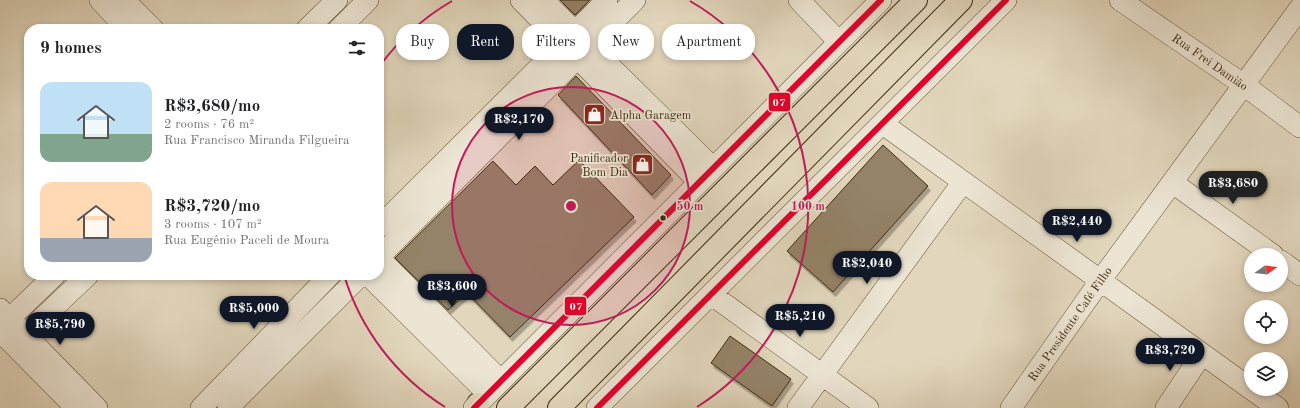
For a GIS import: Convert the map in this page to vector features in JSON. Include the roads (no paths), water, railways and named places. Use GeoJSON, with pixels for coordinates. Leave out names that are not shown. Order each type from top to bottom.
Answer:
{"type":"FeatureCollection","features":[{"type":"Feature","properties":{"kind":"main road"},"geometry":{"type":"LineString","coordinates":[[508,408],[916,0]]}},
{"type":"Feature","properties":{"kind":"main road"},"geometry":{"type":"LineString","coordinates":[[558,408],[961,0]]}},
{"type":"Feature","properties":{"kind":"street"},"geometry":{"type":"LineString","coordinates":[[100,0],[122,24]]}},
{"type":"Feature","properties":{"kind":"street"},"geometry":{"type":"LineString","coordinates":[[124,0],[148,24]]}},
{"type":"Feature","properties":{"kind":"street"},"geometry":{"type":"LineString","coordinates":[[312,24],[337,0]]}},
{"type":"Feature","properties":{"kind":"street"},"geometry":{"type":"LineString","coordinates":[[344,24],[368,0]]}},
{"type":"Feature","properties":{"kind":"street"},"geometry":{"type":"LineString","coordinates":[[521,0],[551,24]]}},
{"type":"Feature","properties":{"kind":"street"},"geometry":{"type":"LineString","coordinates":[[543,0],[562,24]]}},
{"type":"Feature","properties":{"kind":"street"},"geometry":{"type":"LineString","coordinates":[[590,26],[607,0]]}},
{"type":"Feature","properties":{"kind":"street"},"geometry":{"type":"LineString","coordinates":[[590,36],[635,0]]}},
{"type":"Feature","properties":{"kind":"street"},"geometry":{"type":"LineString","coordinates":[[799,0],[839,42]]}},
{"type":"Feature","properties":{"kind":"street"},"geometry":{"type":"LineString","coordinates":[[483,399],[881,0]]}},
{"type":"Feature","properties":{"kind":"street"},"geometry":{"type":"LineString","coordinates":[[597,408],[884,124],[1006,0]]}},
{"type":"Feature","properties":{"kind":"street","name":"Rua Frei Damião"},"geometry":{"type":"LineString","coordinates":[[1120,0],[1244,85],[1300,127]]}},
{"type":"Feature","properties":{"kind":"street","name":"Rua Presidente Café Filho"},"geometry":{"type":"LineString","coordinates":[[1011,408],[1100,281],[1300,8]]}},
{"type":"Feature","properties":{"kind":"street"},"geometry":{"type":"LineString","coordinates":[[590,57],[706,175]]}},
{"type":"Feature","properties":{"kind":"street"},"geometry":{"type":"LineString","coordinates":[[384,222],[562,60]]}},
{"type":"Feature","properties":{"kind":"street"},"geometry":{"type":"LineString","coordinates":[[384,252],[564,60]]}},
{"type":"Feature","properties":{"kind":"street"},"geometry":{"type":"LineString","coordinates":[[884,124],[1244,384]]}},
{"type":"Feature","properties":{"kind":"street"},"geometry":{"type":"LineString","coordinates":[[798,408],[963,182]]}},
{"type":"Feature","properties":{"kind":"street"},"geometry":{"type":"LineString","coordinates":[[1173,183],[1263,248]]}},
{"type":"Feature","properties":{"kind":"street"},"geometry":{"type":"LineString","coordinates":[[384,264],[483,399]]}},
{"type":"Feature","properties":{"kind":"street"},"geometry":{"type":"LineString","coordinates":[[1288,266],[1300,275]]}},
{"type":"Feature","properties":{"kind":"street"},"geometry":{"type":"LineString","coordinates":[[8,328],[51,280]]}},
{"type":"Feature","properties":{"kind":"street"},"geometry":{"type":"LineString","coordinates":[[8,328],[80,280]]}},
{"type":"Feature","properties":{"kind":"street"},"geometry":{"type":"LineString","coordinates":[[201,408],[325,280]]}},
{"type":"Feature","properties":{"kind":"street"},"geometry":{"type":"LineString","coordinates":[[228,408],[356,280]]}},
{"type":"Feature","properties":{"kind":"street"},"geometry":{"type":"LineString","coordinates":[[373,280],[483,399]]}},
{"type":"Feature","properties":{"kind":"street"},"geometry":{"type":"LineString","coordinates":[[712,295],[868,408]]}},
{"type":"Feature","properties":{"kind":"street"},"geometry":{"type":"LineString","coordinates":[[8,328],[76,408]]}},
{"type":"Feature","properties":{"kind":"street"},"geometry":{"type":"LineString","coordinates":[[8,328],[97,408]]}},
{"type":"Feature","properties":{"kind":"street"},"geometry":{"type":"LineString","coordinates":[[1166,408],[1202,354]]}},
{"type":"Feature","properties":{"kind":"street"},"geometry":{"type":"LineString","coordinates":[[1261,396],[1278,408]]}},
{"type":"Feature","properties":{"kind":"place","name":"Alpha Garagem"},"geometry":{"type":"Point","coordinates":[595,115]}},
{"type":"Feature","properties":{"kind":"place","name":"Panificador Bom Dia"},"geometry":{"type":"Point","coordinates":[643,165]}}]}
